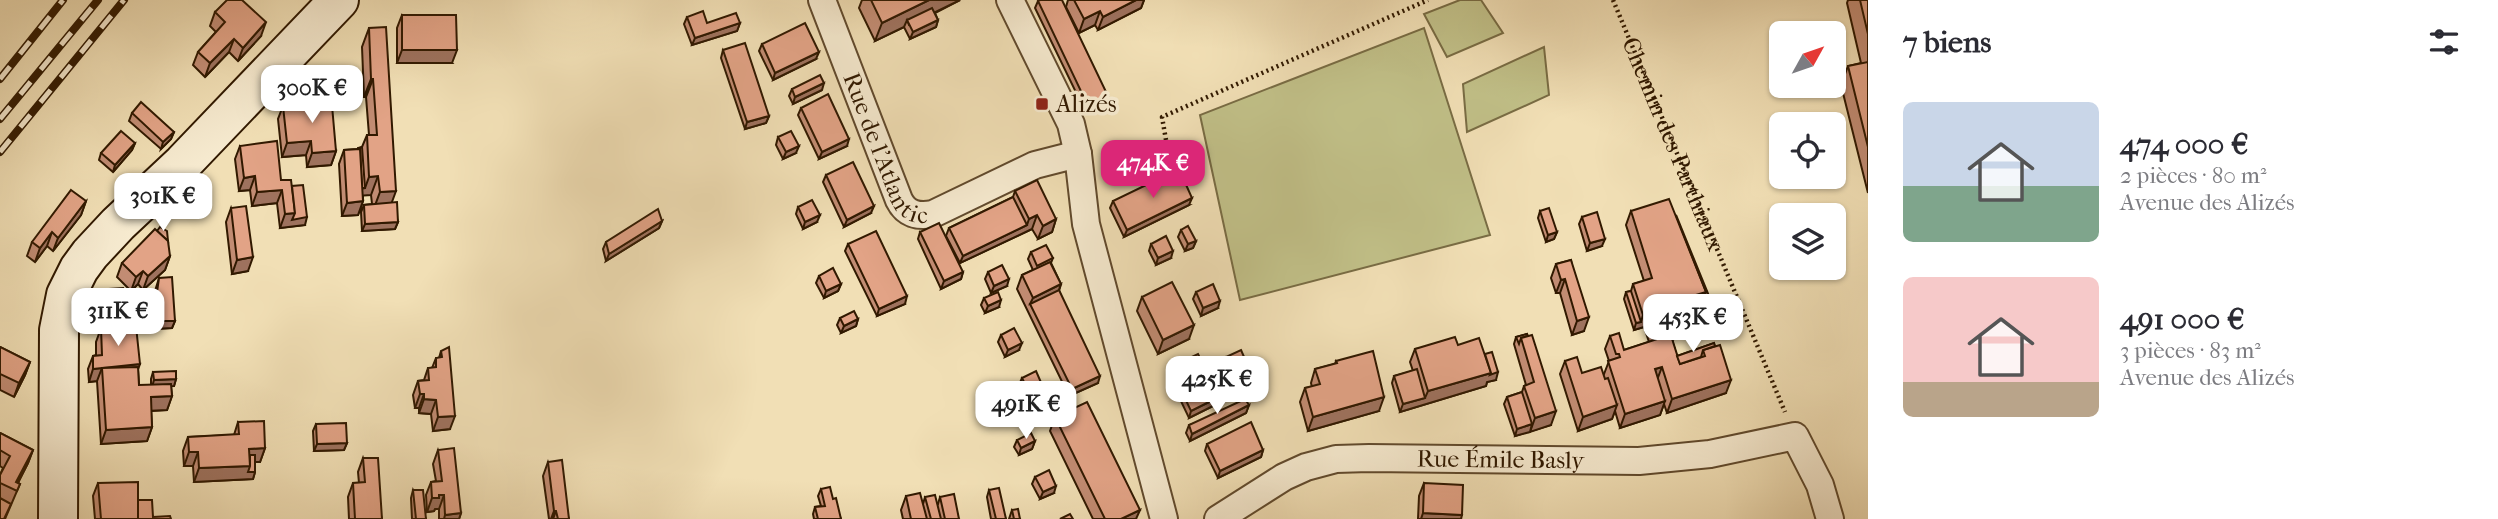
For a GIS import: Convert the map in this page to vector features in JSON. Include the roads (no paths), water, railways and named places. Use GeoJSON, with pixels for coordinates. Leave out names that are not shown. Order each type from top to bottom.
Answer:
{"type":"FeatureCollection","features":[{"type":"Feature","properties":{"kind":"street"},"geometry":{"type":"LineString","coordinates":[[58,519],[59,330],[63,304],[71,282],[103,239],[183,163],[339,0]]}},
{"type":"Feature","properties":{"kind":"street","name":"Rue de l'Atlantic"},"geometry":{"type":"LineString","coordinates":[[822,0],[899,200],[908,212],[924,216],[933,214],[1035,165],[1078,154]]}},
{"type":"Feature","properties":{"kind":"street"},"geometry":{"type":"LineString","coordinates":[[1010,0],[1071,124],[1078,154],[1089,239],[1164,519]]}},
{"type":"Feature","properties":{"kind":"street","name":"Rue Émile Basly"},"geometry":{"type":"LineString","coordinates":[[1218,519],[1296,471],[1336,459],[1369,457],[1649,461],[1710,454],[1795,436],[1821,485],[1830,519]]}},
{"type":"Feature","properties":{"kind":"railway"},"geometry":{"type":"LineString","coordinates":[[0,79],[63,0]]}},
{"type":"Feature","properties":{"kind":"railway"},"geometry":{"type":"LineString","coordinates":[[0,119],[98,0]]}},
{"type":"Feature","properties":{"kind":"railway"},"geometry":{"type":"LineString","coordinates":[[0,152],[124,0]]}},
{"type":"Feature","properties":{"kind":"place","name":"Alizés"},"geometry":{"type":"Point","coordinates":[1042,104]}}]}
